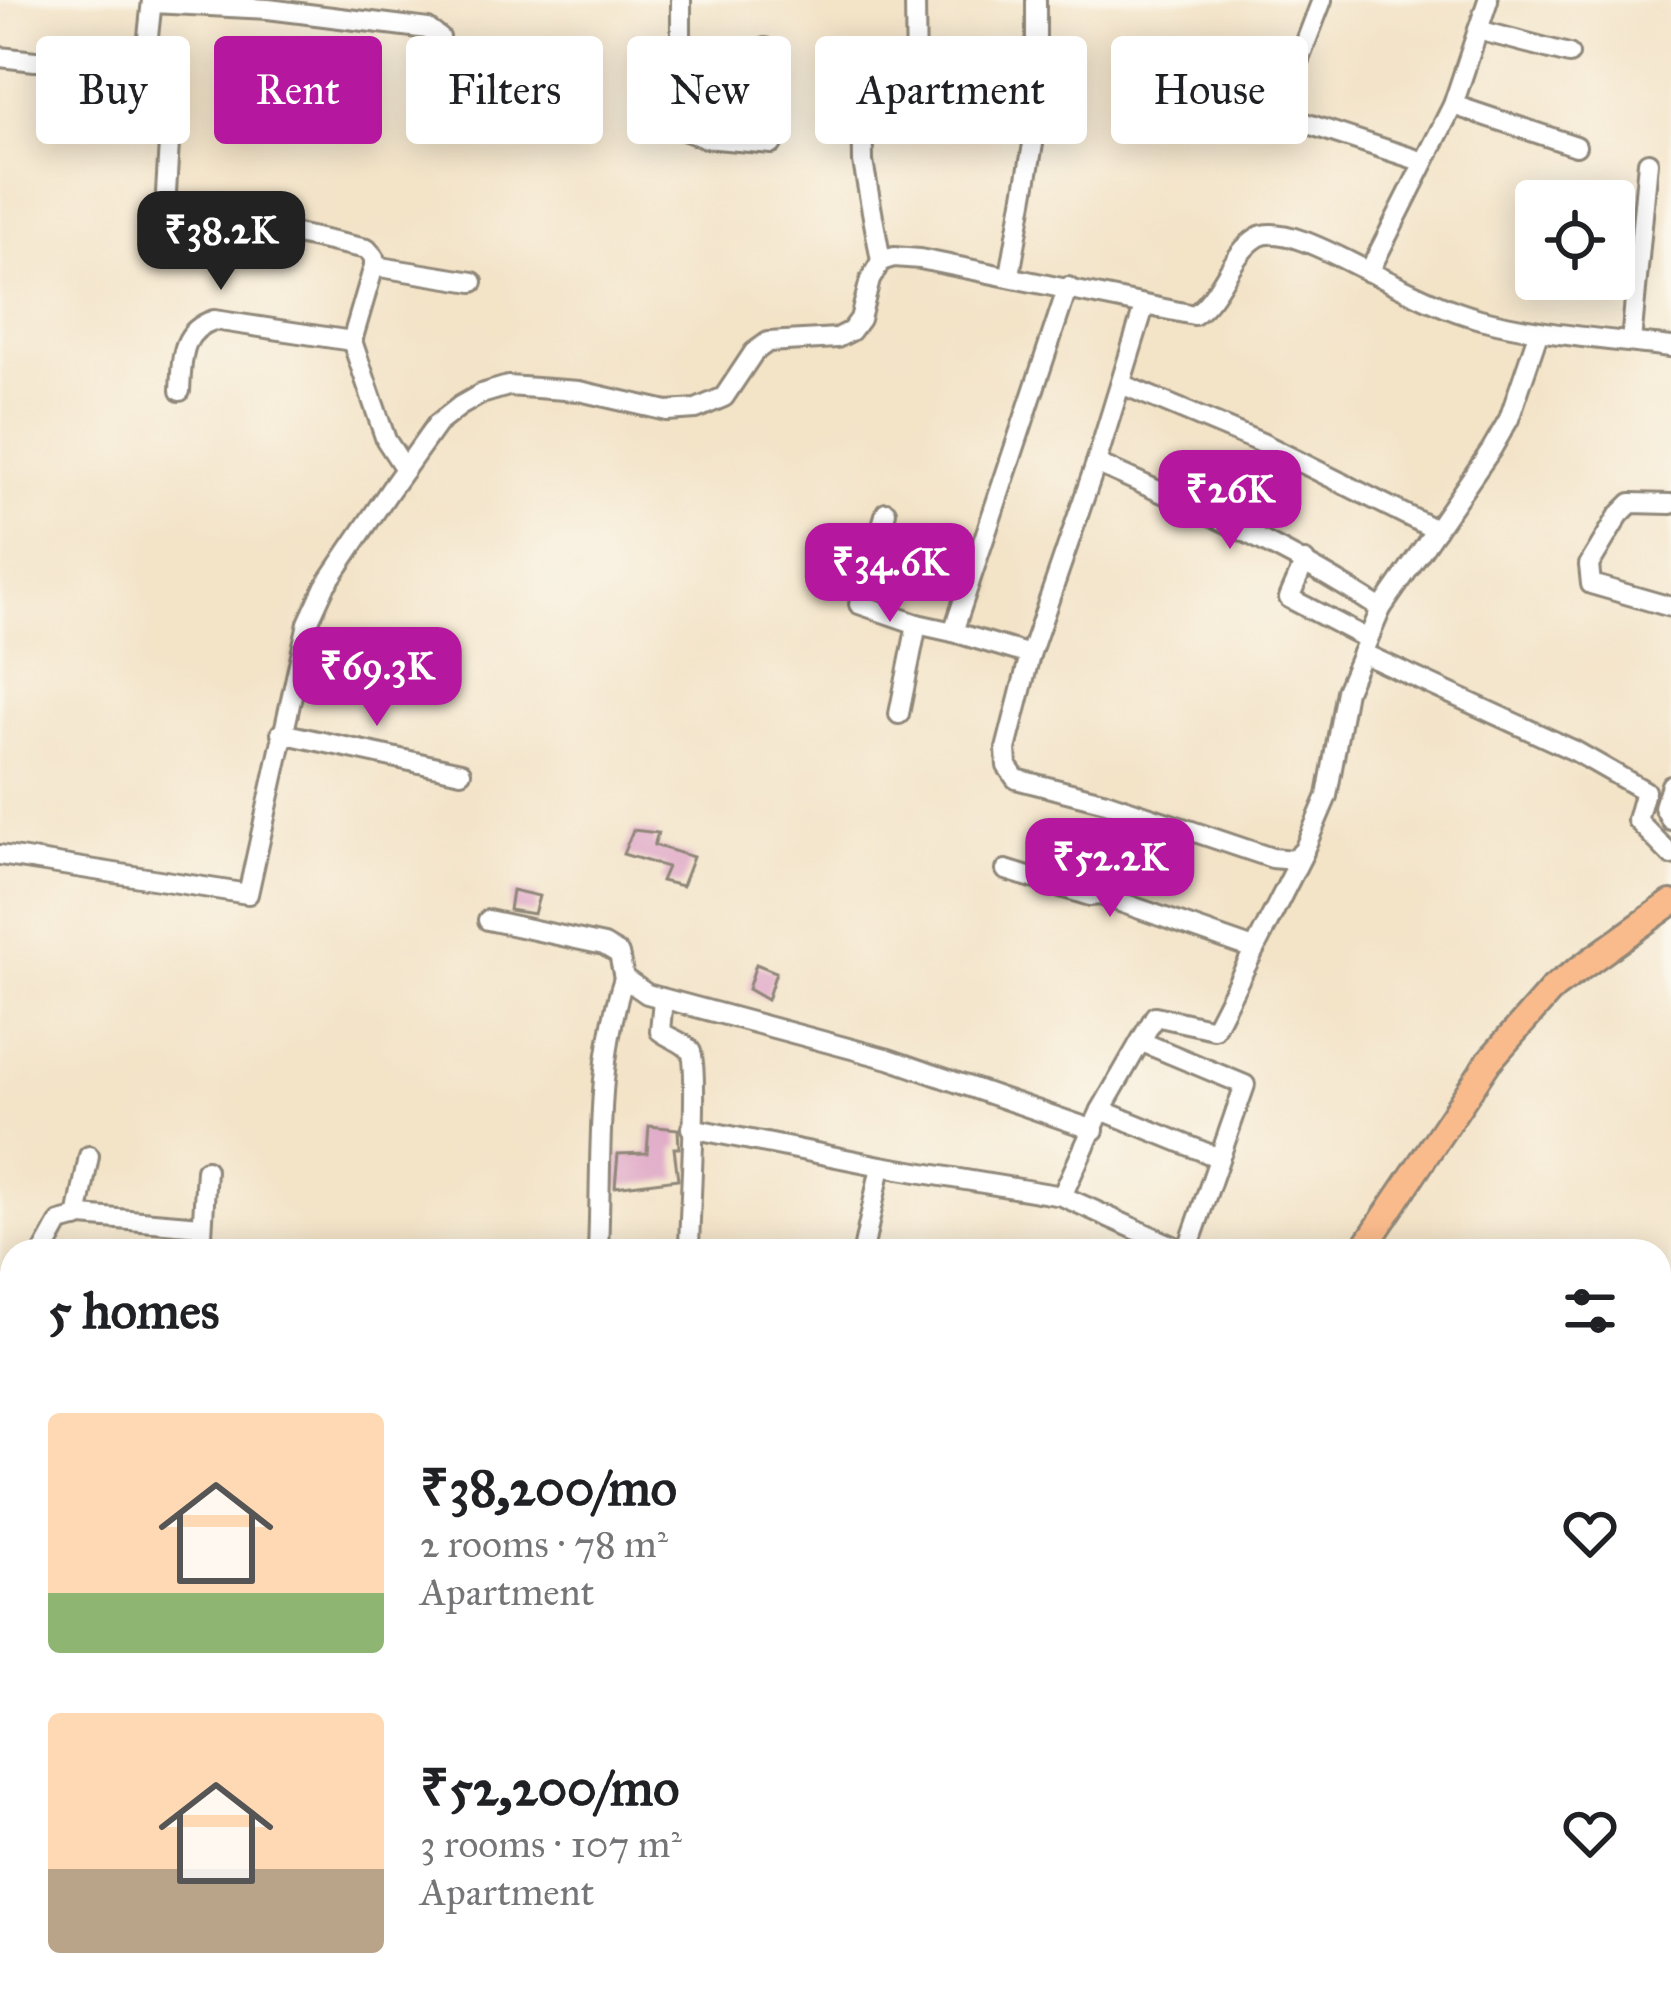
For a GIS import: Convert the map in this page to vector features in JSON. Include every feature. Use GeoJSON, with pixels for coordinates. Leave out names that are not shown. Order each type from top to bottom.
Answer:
{"type":"FeatureCollection","features":[{"type":"Feature","properties":{"kind":"main road"},"geometry":{"type":"LineString","coordinates":[[1370,1239],[1489,1061],[1554,987],[1671,903]]}},
{"type":"Feature","properties":{"kind":"street"},"geometry":{"type":"LineString","coordinates":[[681,0],[681,36]]}},
{"type":"Feature","properties":{"kind":"street"},"geometry":{"type":"LineString","coordinates":[[0,854],[248,894],[308,623],[325,586],[437,424],[481,394],[508,386],[579,391],[667,411],[696,410],[724,397],[754,352],[768,342],[837,338],[851,332],[881,261],[863,162],[862,91],[871,83],[908,85],[916,81],[915,0]]}},
{"type":"Feature","properties":{"kind":"street"},"geometry":{"type":"LineString","coordinates":[[1010,275],[1036,127],[1036,0]]}},
{"type":"Feature","properties":{"kind":"street"},"geometry":{"type":"LineString","coordinates":[[1308,36],[1322,0]]}},
{"type":"Feature","properties":{"kind":"street"},"geometry":{"type":"LineString","coordinates":[[1369,272],[1453,105],[1488,0]]}},
{"type":"Feature","properties":{"kind":"street"},"geometry":{"type":"LineString","coordinates":[[148,36],[152,1],[268,8],[428,29],[437,36]]}},
{"type":"Feature","properties":{"kind":"street"},"geometry":{"type":"LineString","coordinates":[[1478,30],[1569,54]]}},
{"type":"Feature","properties":{"kind":"street"},"geometry":{"type":"LineString","coordinates":[[0,56],[36,61]]}},
{"type":"Feature","properties":{"kind":"street"},"geometry":{"type":"LineString","coordinates":[[1453,105],[1576,146]]}},
{"type":"Feature","properties":{"kind":"street"},"geometry":{"type":"LineString","coordinates":[[1308,124],[1424,162]]}},
{"type":"Feature","properties":{"kind":"street"},"geometry":{"type":"LineString","coordinates":[[169,144],[165,210],[170,220],[181,225],[287,232],[350,244],[367,249],[374,257],[352,341],[386,440],[405,470]]}},
{"type":"Feature","properties":{"kind":"street"},"geometry":{"type":"LineString","coordinates":[[1631,342],[1648,162]]}},
{"type":"Feature","properties":{"kind":"street"},"geometry":{"type":"LineString","coordinates":[[881,261],[920,259],[1194,315],[1206,307],[1260,236],[1292,238],[1476,318],[1671,347]]}},
{"type":"Feature","properties":{"kind":"street"},"geometry":{"type":"LineString","coordinates":[[374,266],[472,282]]}},
{"type":"Feature","properties":{"kind":"street"},"geometry":{"type":"LineString","coordinates":[[953,632],[1069,287]]}},
{"type":"Feature","properties":{"kind":"street"},"geometry":{"type":"LineString","coordinates":[[1144,307],[1030,655],[1006,748],[1007,766],[1016,779],[1122,808],[1272,859],[1294,860],[1304,850]]}},
{"type":"Feature","properties":{"kind":"street"},"geometry":{"type":"LineString","coordinates":[[180,391],[184,345],[197,325],[214,320],[352,341]]}},
{"type":"Feature","properties":{"kind":"street"},"geometry":{"type":"LineString","coordinates":[[1062,1196],[1101,1109],[1155,1016],[1214,1029],[1327,796],[1346,692],[1382,609],[1509,419],[1539,331]]}},
{"type":"Feature","properties":{"kind":"street"},"geometry":{"type":"LineString","coordinates":[[1121,383],[1262,442],[1436,530]]}},
{"type":"Feature","properties":{"kind":"street"},"geometry":{"type":"LineString","coordinates":[[1096,464],[1233,524],[1382,609]]}},
{"type":"Feature","properties":{"kind":"street"},"geometry":{"type":"LineString","coordinates":[[1671,504],[1631,502],[1588,574],[1591,584],[1671,608]]}},
{"type":"Feature","properties":{"kind":"street"},"geometry":{"type":"LineString","coordinates":[[886,512],[860,604],[1030,655]]}},
{"type":"Feature","properties":{"kind":"street"},"geometry":{"type":"LineString","coordinates":[[1305,561],[1289,598],[1365,646],[1645,791],[1637,820],[1671,855]]}},
{"type":"Feature","properties":{"kind":"street"},"geometry":{"type":"LineString","coordinates":[[898,714],[917,624]]}},
{"type":"Feature","properties":{"kind":"street"},"geometry":{"type":"LineString","coordinates":[[281,733],[461,772]]}},
{"type":"Feature","properties":{"kind":"street"},"geometry":{"type":"LineString","coordinates":[[1671,785],[1664,807],[1671,820]]}},
{"type":"Feature","properties":{"kind":"street"},"geometry":{"type":"LineString","coordinates":[[1100,895],[1106,887],[1122,808]]}},
{"type":"Feature","properties":{"kind":"street"},"geometry":{"type":"LineString","coordinates":[[1006,870],[1100,895],[1251,948]]}},
{"type":"Feature","properties":{"kind":"street"},"geometry":{"type":"LineString","coordinates":[[488,920],[604,945],[619,954],[624,978],[614,1010],[604,1083],[598,1239]]}},
{"type":"Feature","properties":{"kind":"street"},"geometry":{"type":"LineString","coordinates":[[624,978],[634,988],[663,999],[890,1059],[1094,1130]]}},
{"type":"Feature","properties":{"kind":"street"},"geometry":{"type":"LineString","coordinates":[[663,999],[661,1031],[687,1046],[696,1069],[689,1239]]}},
{"type":"Feature","properties":{"kind":"street"},"geometry":{"type":"LineString","coordinates":[[1142,1042],[1245,1084],[1190,1239]]}},
{"type":"Feature","properties":{"kind":"street"},"geometry":{"type":"LineString","coordinates":[[1101,1109],[1219,1158]]}},
{"type":"Feature","properties":{"kind":"street"},"geometry":{"type":"LineString","coordinates":[[691,1128],[1062,1196],[1159,1239]]}},
{"type":"Feature","properties":{"kind":"street"},"geometry":{"type":"LineString","coordinates":[[77,1217],[88,1156]]}},
{"type":"Feature","properties":{"kind":"street"},"geometry":{"type":"LineString","coordinates":[[865,1239],[881,1166]]}},
{"type":"Feature","properties":{"kind":"street"},"geometry":{"type":"LineString","coordinates":[[201,1239],[206,1170]]}},
{"type":"Feature","properties":{"kind":"street"},"geometry":{"type":"LineString","coordinates":[[51,1239],[60,1222],[77,1217],[201,1226]]}},
{"type":"Feature","properties":{"kind":"building"},"geometry":{"type":"Polygon","coordinates":[[[633,830],[658,833],[654,845],[693,857],[682,886],[661,881],[667,867],[623,854],[633,830]]]}},
{"type":"Feature","properties":{"kind":"building"},"geometry":{"type":"Polygon","coordinates":[[[512,890],[539,896],[534,914],[509,910],[512,890]]]}},
{"type":"Feature","properties":{"kind":"building"},"geometry":{"type":"Polygon","coordinates":[[[756,964],[776,972],[767,1000],[748,989],[756,964]]]}},
{"type":"Feature","properties":{"kind":"building"},"geometry":{"type":"Polygon","coordinates":[[[649,1126],[678,1129],[679,1148],[674,1148],[678,1179],[615,1187],[618,1154],[647,1153],[649,1126]]]}}]}
